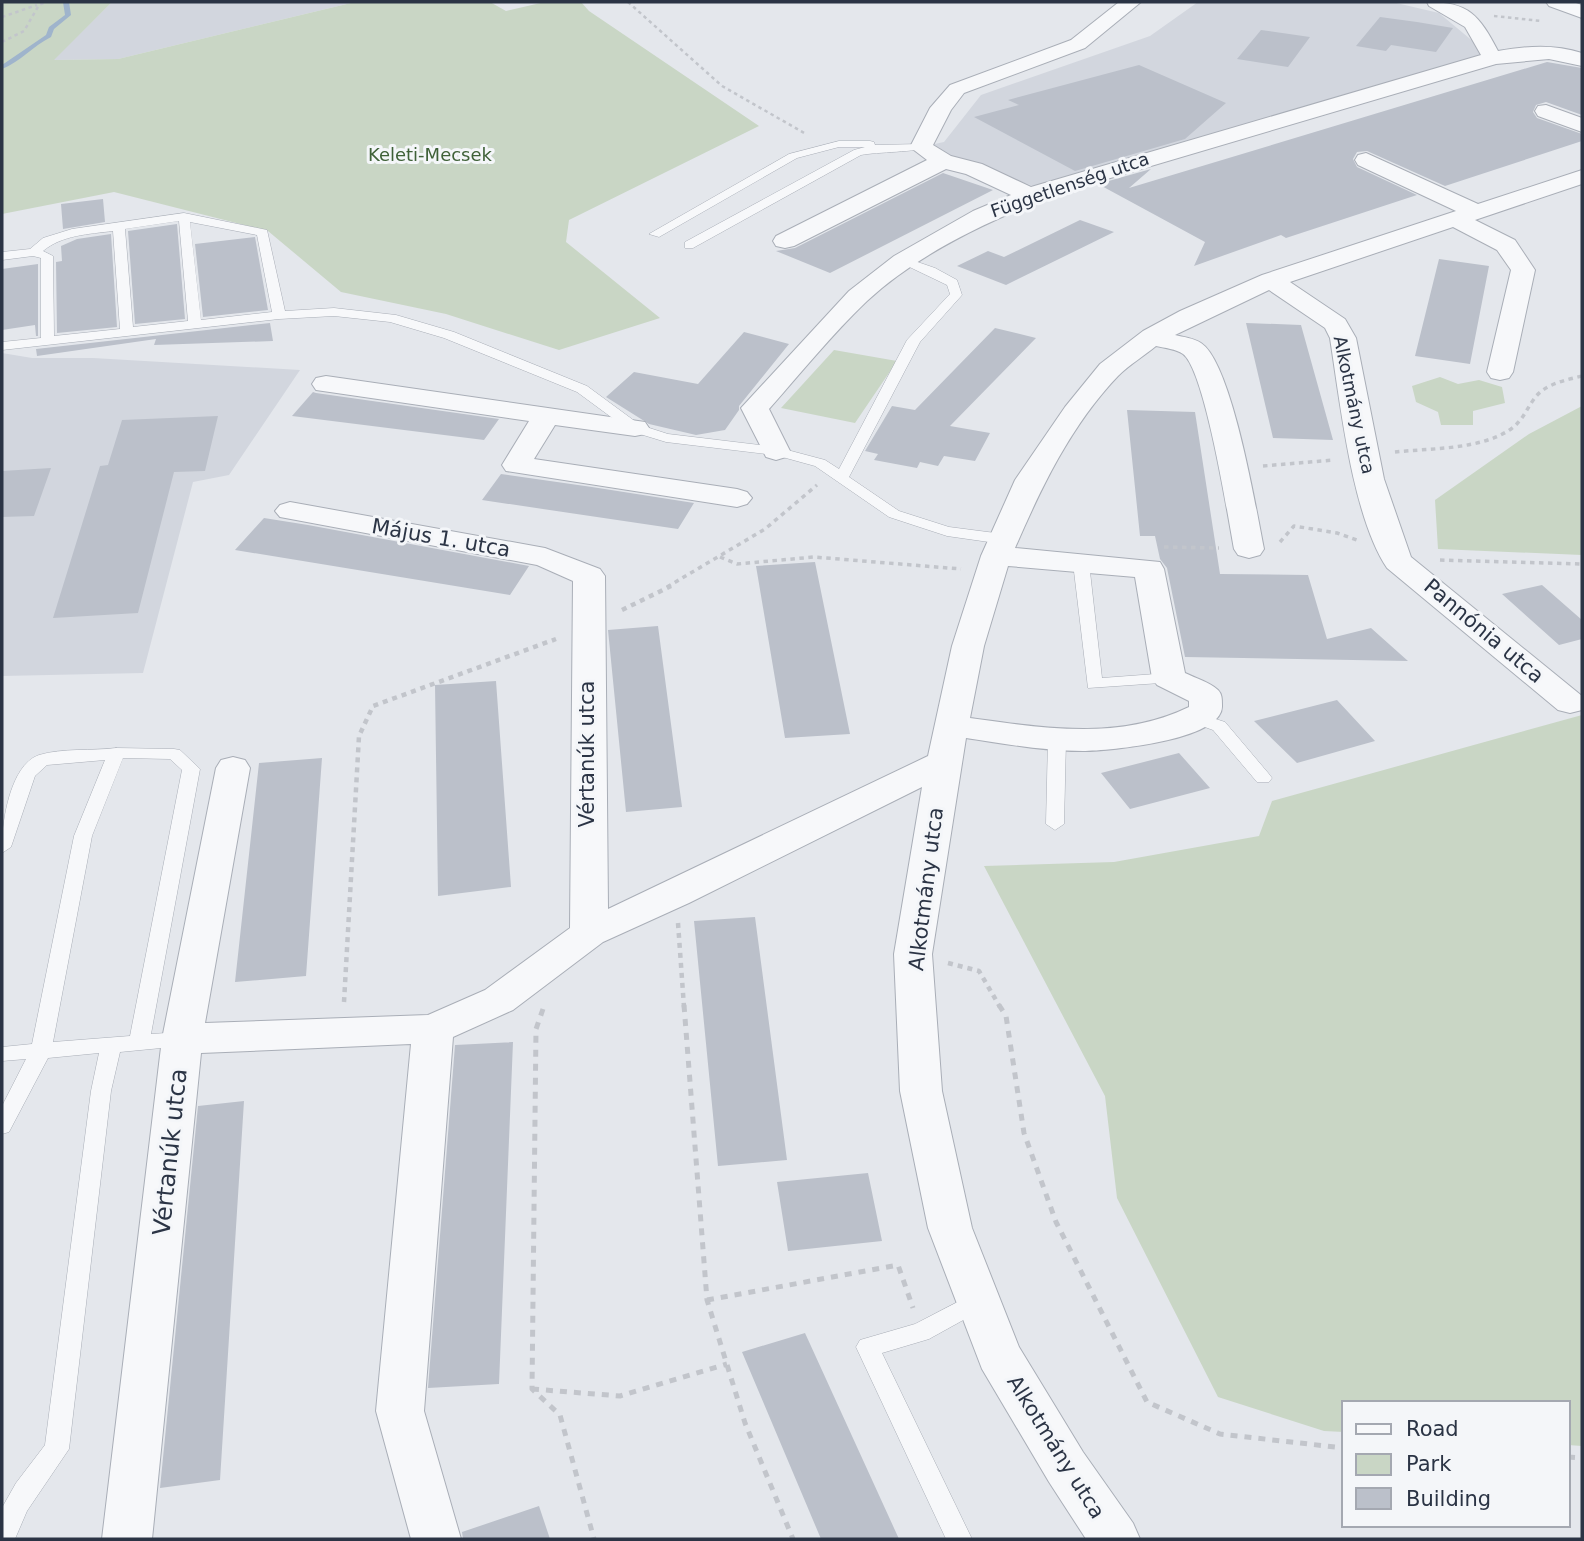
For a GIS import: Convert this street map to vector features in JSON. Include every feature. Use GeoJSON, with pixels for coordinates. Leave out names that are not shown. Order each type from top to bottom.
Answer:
{"type":"FeatureCollection","features":[{"type":"Feature","properties":{"kind":"street"},"geometry":{"type":"LineString","coordinates":[[1031,196],[974,169],[943,161],[921,147],[941,108],[957,89],[1077,44],[1131,2]]}},
{"type":"Feature","properties":{"kind":"street"},"geometry":{"type":"LineString","coordinates":[[1436,2],[1462,14],[1475,27],[1493,58]]}},
{"type":"Feature","properties":{"kind":"street"},"geometry":{"type":"LineString","coordinates":[[1556,2],[1582,12]]}},
{"type":"Feature","properties":{"kind":"street","name":"Függetlenség utca"},"geometry":{"type":"LineString","coordinates":[[776,452],[755,408],[858,296],[903,261],[981,216],[1031,196],[1240,131],[1493,58],[1541,52],[1564,54],[1582,60]]}},
{"type":"Feature","properties":{"kind":"street"},"geometry":{"type":"LineString","coordinates":[[1546,111],[1582,126]]}},
{"type":"Feature","properties":{"kind":"street"},"geometry":{"type":"LineString","coordinates":[[1366,160],[1466,215],[1506,245],[1523,270],[1500,372]]}},
{"type":"Feature","properties":{"kind":"street"},"geometry":{"type":"LineString","coordinates":[[785,241],[943,161]]}},
{"type":"Feature","properties":{"kind":"street","name":"Alkotmány utca"},"geometry":{"type":"LineString","coordinates":[[1115,1539],[1066,1467],[999,1355],[950,1228],[922,1091],[914,954],[948,744],[990,555],[1030,480],[1075,413],[1109,370],[1152,337],[1189,316],[1271,280],[1582,177]]}},
{"type":"Feature","properties":{"kind":"street","name":"Alkotmány utca"},"geometry":{"type":"LineString","coordinates":[[1271,280],[1336,324],[1343,338],[1364,456],[1385,534],[1398,561]]}},
{"type":"Feature","properties":{"kind":"street"},"geometry":{"type":"LineString","coordinates":[[1152,337],[1194,350],[1205,362],[1249,549]]}},
{"type":"Feature","properties":{"kind":"street"},"geometry":{"type":"LineString","coordinates":[[326,384],[635,428]]}},
{"type":"Feature","properties":{"kind":"street"},"geometry":{"type":"LineString","coordinates":[[546,416],[516,465],[737,498]]}},
{"type":"Feature","properties":{"kind":"street","name":"Május 1. utca"},"geometry":{"type":"LineString","coordinates":[[290,511],[544,557],[589,576]]}},
{"type":"Feature","properties":{"kind":"street"},"geometry":{"type":"LineString","coordinates":[[182,1040],[433,1029],[499,1000],[589,933],[676,894],[948,744],[1122,739],[1183,726],[1206,712],[1205,696],[1169,678],[1149,569],[990,555]]}},
{"type":"Feature","properties":{"kind":"street","name":"Pannónia utca"},"geometry":{"type":"LineString","coordinates":[[1398,561],[1570,703]]}},
{"type":"Feature","properties":{"kind":"street","name":"Vértanúk utca"},"geometry":{"type":"LineString","coordinates":[[589,576],[589,933]]}},
{"type":"Feature","properties":{"kind":"street","name":"Vértanúk utca"},"geometry":{"type":"LineString","coordinates":[[127,1539],[182,1040],[233,768]]}},
{"type":"Feature","properties":{"kind":"street"},"geometry":{"type":"LineString","coordinates":[[433,1029],[400,1411],[436,1539]]}},
{"type":"Feature","properties":{"kind":"lane"},"geometry":{"type":"LineString","coordinates":[[654,234],[793,156],[830,146],[861,144],[921,147]]}},
{"type":"Feature","properties":{"kind":"lane"},"geometry":{"type":"LineString","coordinates":[[689,245],[858,152],[883,147]]}},
{"type":"Feature","properties":{"kind":"lane"},"geometry":{"type":"LineString","coordinates":[[184,217],[195,323]]}},
{"type":"Feature","properties":{"kind":"lane"},"geometry":{"type":"LineString","coordinates":[[34,252],[47,241],[72,233],[184,217],[263,233],[279,315]]}},
{"type":"Feature","properties":{"kind":"lane"},"geometry":{"type":"LineString","coordinates":[[119,227],[127,331]]}},
{"type":"Feature","properties":{"kind":"lane"},"geometry":{"type":"LineString","coordinates":[[2,256],[34,252],[47,256],[48,340]]}},
{"type":"Feature","properties":{"kind":"lane"},"geometry":{"type":"LineString","coordinates":[[837,474],[914,340],[956,295],[953,283],[932,271],[903,261]]}},
{"type":"Feature","properties":{"kind":"lane"},"geometry":{"type":"LineString","coordinates":[[2,346],[279,315],[334,312],[391,317],[449,335],[582,388],[635,428],[666,438],[776,452],[820,463],[894,514],[947,531],[990,555]]}},
{"type":"Feature","properties":{"kind":"lane"},"geometry":{"type":"LineString","coordinates":[[1081,563],[1094,684],[1169,678]]}},
{"type":"Feature","properties":{"kind":"lane"},"geometry":{"type":"LineString","coordinates":[[1197,718],[1219,726],[1264,778]]}},
{"type":"Feature","properties":{"kind":"lane"},"geometry":{"type":"LineString","coordinates":[[1055,824],[1057,740]]}},
{"type":"Feature","properties":{"kind":"lane"},"geometry":{"type":"LineString","coordinates":[[2,1126],[41,1051],[83,836],[116,754]]}},
{"type":"Feature","properties":{"kind":"lane"},"geometry":{"type":"LineString","coordinates":[[2,847],[27,774],[42,760],[116,754],[174,754],[191,769],[139,1043]]}},
{"type":"Feature","properties":{"kind":"lane"},"geometry":{"type":"LineString","coordinates":[[2,1054],[182,1040]]}},
{"type":"Feature","properties":{"kind":"lane"},"geometry":{"type":"LineString","coordinates":[[3,1536],[39,1470],[57,1449],[101,1091],[111,1045]]}},
{"type":"Feature","properties":{"kind":"lane"},"geometry":{"type":"LineString","coordinates":[[959,1539],[868,1347],[921,1332],[978,1301]]}},
{"type":"Feature","properties":{"kind":"path"},"geometry":{"type":"LineString","coordinates":[[2,17],[46,2]]}},
{"type":"Feature","properties":{"kind":"path"},"geometry":{"type":"LineString","coordinates":[[628,2],[722,86],[830,146]]}},
{"type":"Feature","properties":{"kind":"path"},"geometry":{"type":"LineString","coordinates":[[2,43],[24,31],[39,5]]}},
{"type":"Feature","properties":{"kind":"path"},"geometry":{"type":"LineString","coordinates":[[1462,14],[1544,21]]}},
{"type":"Feature","properties":{"kind":"path"},"geometry":{"type":"LineString","coordinates":[[342,1032],[359,736],[373,706],[416,687],[472,671],[587,627],[687,578],[765,529],[837,474]]}},
{"type":"Feature","properties":{"kind":"path"},"geometry":{"type":"LineString","coordinates":[[720,557],[737,564],[814,557],[990,555]]}},
{"type":"Feature","properties":{"kind":"path"},"geometry":{"type":"LineString","coordinates":[[676,894],[707,1300],[745,1423],[793,1539]]}},
{"type":"Feature","properties":{"kind":"path"},"geometry":{"type":"LineString","coordinates":[[914,954],[979,971],[1006,1016],[1024,1133],[1056,1222],[1147,1402],[1220,1434],[1342,1448]]}},
{"type":"Feature","properties":{"kind":"path"},"geometry":{"type":"LineString","coordinates":[[536,1029],[531,1389],[561,1415],[594,1539]]}},
{"type":"Feature","properties":{"kind":"path"},"geometry":{"type":"LineString","coordinates":[[707,1300],[898,1265],[921,1332]]}},
{"type":"Feature","properties":{"kind":"path"},"geometry":{"type":"LineString","coordinates":[[531,1389],[620,1396],[727,1364]]}},
{"type":"Feature","properties":{"kind":"shaded area"},"geometry":{"type":"Polygon","coordinates":[[[112,2],[355,2],[118,59],[53,60],[112,2]]]}},
{"type":"Feature","properties":{"kind":"shaded area"},"geometry":{"type":"Polygon","coordinates":[[[1198,2],[1392,2],[1439,13],[1493,58],[1045,190],[921,147],[944,142],[981,95],[1150,36],[1198,2]]]}},
{"type":"Feature","properties":{"kind":"shaded area"},"geometry":{"type":"Polygon","coordinates":[[[2,353],[32,358],[93,358],[300,370],[229,475],[193,482],[143,673],[2,676],[2,353]]]}},
{"type":"Feature","properties":{"kind":"green space","name":"Keleti-Mecsek"},"geometry":{"type":"Polygon","coordinates":[[[2,2],[112,2],[54,60],[118,59],[355,2],[490,2],[506,11],[545,2],[581,2],[589,11],[759,126],[569,220],[566,242],[660,318],[559,350],[446,314],[341,292],[268,231],[114,192],[2,214],[2,2]]]}},
{"type":"Feature","properties":{"kind":"green space"},"geometry":{"type":"Polygon","coordinates":[[[834,350],[897,361],[855,423],[781,408],[834,350]]]}},
{"type":"Feature","properties":{"kind":"green space"},"geometry":{"type":"Polygon","coordinates":[[[1440,377],[1458,384],[1479,380],[1502,387],[1505,403],[1473,411],[1473,425],[1441,425],[1438,412],[1416,402],[1412,386],[1440,377]]]}},
{"type":"Feature","properties":{"kind":"green space"},"geometry":{"type":"Polygon","coordinates":[[[1582,406],[1582,555],[1438,549],[1435,500],[1529,434],[1582,406]]]}},
{"type":"Feature","properties":{"kind":"green space"},"geometry":{"type":"Polygon","coordinates":[[[1582,715],[1582,1446],[1570,1445],[1570,1401],[1342,1401],[1342,1432],[1324,1431],[1218,1397],[1117,1198],[1105,1096],[984,866],[1114,862],[1259,836],[1272,801],[1582,715]]]}},
{"type":"Feature","properties":{"kind":"building"},"geometry":{"type":"Polygon","coordinates":[[[1380,17],[1453,28],[1436,52],[1391,45],[1386,51],[1356,46],[1380,17]]]}},
{"type":"Feature","properties":{"kind":"building"},"geometry":{"type":"Polygon","coordinates":[[[1261,30],[1310,37],[1288,67],[1237,59],[1261,30]]]}},
{"type":"Feature","properties":{"kind":"building"},"geometry":{"type":"Polygon","coordinates":[[[1547,62],[1582,68],[1582,115],[1546,102],[1536,105],[1533,112],[1537,118],[1582,134],[1582,141],[1445,186],[1367,151],[1357,152],[1353,159],[1357,167],[1417,195],[1286,238],[1281,235],[1194,266],[1205,242],[1098,184],[1151,169],[1129,188],[1547,62]]]}},
{"type":"Feature","properties":{"kind":"building"},"geometry":{"type":"Polygon","coordinates":[[[1139,65],[1226,103],[1185,139],[1075,171],[974,117],[1019,105],[1008,100],[1139,65]]]}},
{"type":"Feature","properties":{"kind":"building"},"geometry":{"type":"Polygon","coordinates":[[[943,173],[993,190],[830,273],[776,251],[795,248],[943,173]]]}},
{"type":"Feature","properties":{"kind":"building"},"geometry":{"type":"Polygon","coordinates":[[[103,199],[105,222],[63,229],[61,204],[103,199]]]}},
{"type":"Feature","properties":{"kind":"building"},"geometry":{"type":"Polygon","coordinates":[[[1080,220],[1114,232],[1006,285],[957,266],[988,251],[1004,257],[1080,220]]]}},
{"type":"Feature","properties":{"kind":"building"},"geometry":{"type":"Polygon","coordinates":[[[177,224],[185,319],[135,324],[128,231],[177,224]]]}},
{"type":"Feature","properties":{"kind":"building"},"geometry":{"type":"Polygon","coordinates":[[[111,234],[117,327],[57,333],[56,262],[62,261],[61,246],[77,239],[111,234]]]}},
{"type":"Feature","properties":{"kind":"building"},"geometry":{"type":"Polygon","coordinates":[[[255,237],[268,310],[203,317],[195,244],[255,237]]]}},
{"type":"Feature","properties":{"kind":"building"},"geometry":{"type":"Polygon","coordinates":[[[1439,259],[1489,266],[1470,364],[1415,356],[1439,259]]]}},
{"type":"Feature","properties":{"kind":"building"},"geometry":{"type":"Polygon","coordinates":[[[38,264],[38,336],[35,325],[2,330],[2,269],[38,264]]]}},
{"type":"Feature","properties":{"kind":"building"},"geometry":{"type":"Polygon","coordinates":[[[270,323],[273,341],[154,345],[156,339],[37,356],[36,349],[270,323]]]}},
{"type":"Feature","properties":{"kind":"building"},"geometry":{"type":"Polygon","coordinates":[[[1246,323],[1301,325],[1333,440],[1273,438],[1246,323]]]}},
{"type":"Feature","properties":{"kind":"building"},"geometry":{"type":"Polygon","coordinates":[[[995,328],[1036,338],[950,426],[990,433],[975,461],[944,456],[938,466],[920,462],[917,468],[874,460],[878,454],[865,451],[892,406],[915,410],[995,328]]]}},
{"type":"Feature","properties":{"kind":"building"},"geometry":{"type":"Polygon","coordinates":[[[744,332],[789,344],[739,406],[725,430],[696,435],[649,424],[606,397],[634,372],[698,384],[744,332]]]}},
{"type":"Feature","properties":{"kind":"building"},"geometry":{"type":"Polygon","coordinates":[[[313,392],[499,419],[484,440],[292,416],[313,392]]]}},
{"type":"Feature","properties":{"kind":"building"},"geometry":{"type":"Polygon","coordinates":[[[1127,410],[1195,412],[1220,574],[1308,575],[1327,639],[1371,628],[1408,661],[1185,657],[1167,568],[1160,559],[1155,536],[1140,536],[1127,410]]]}},
{"type":"Feature","properties":{"kind":"building"},"geometry":{"type":"Polygon","coordinates":[[[218,416],[205,471],[174,472],[138,613],[53,618],[100,466],[108,465],[122,420],[218,416]]]}},
{"type":"Feature","properties":{"kind":"building"},"geometry":{"type":"Polygon","coordinates":[[[51,468],[34,516],[2,517],[2,471],[51,468]]]}},
{"type":"Feature","properties":{"kind":"building"},"geometry":{"type":"Polygon","coordinates":[[[501,474],[694,503],[678,529],[482,500],[501,474]]]}},
{"type":"Feature","properties":{"kind":"building"},"geometry":{"type":"Polygon","coordinates":[[[264,518],[529,566],[510,595],[235,550],[264,518]]]}},
{"type":"Feature","properties":{"kind":"building"},"geometry":{"type":"Polygon","coordinates":[[[815,562],[850,734],[785,738],[756,566],[815,562]]]}},
{"type":"Feature","properties":{"kind":"building"},"geometry":{"type":"Polygon","coordinates":[[[1542,585],[1582,620],[1582,639],[1559,645],[1502,594],[1542,585]]]}},
{"type":"Feature","properties":{"kind":"building"},"geometry":{"type":"Polygon","coordinates":[[[658,626],[682,807],[626,812],[608,630],[658,626]]]}},
{"type":"Feature","properties":{"kind":"building"},"geometry":{"type":"Polygon","coordinates":[[[496,681],[511,887],[438,896],[435,685],[496,681]]]}},
{"type":"Feature","properties":{"kind":"building"},"geometry":{"type":"Polygon","coordinates":[[[1337,700],[1375,741],[1297,763],[1254,721],[1337,700]]]}},
{"type":"Feature","properties":{"kind":"building"},"geometry":{"type":"Polygon","coordinates":[[[1179,753],[1210,788],[1130,809],[1101,773],[1179,753]]]}},
{"type":"Feature","properties":{"kind":"building"},"geometry":{"type":"Polygon","coordinates":[[[322,758],[306,976],[235,982],[259,763],[322,758]]]}},
{"type":"Feature","properties":{"kind":"building"},"geometry":{"type":"Polygon","coordinates":[[[755,917],[787,1160],[718,1166],[694,921],[755,917]]]}},
{"type":"Feature","properties":{"kind":"building"},"geometry":{"type":"Polygon","coordinates":[[[513,1042],[499,1384],[428,1388],[455,1045],[513,1042]]]}},
{"type":"Feature","properties":{"kind":"building"},"geometry":{"type":"Polygon","coordinates":[[[244,1101],[220,1480],[160,1488],[198,1106],[244,1101]]]}},
{"type":"Feature","properties":{"kind":"building"},"geometry":{"type":"Polygon","coordinates":[[[868,1173],[882,1241],[788,1251],[777,1182],[868,1173]]]}},
{"type":"Feature","properties":{"kind":"building"},"geometry":{"type":"Polygon","coordinates":[[[805,1333],[899,1539],[821,1539],[742,1352],[805,1333]]]}},
{"type":"Feature","properties":{"kind":"building"},"geometry":{"type":"Polygon","coordinates":[[[539,1506],[550,1539],[463,1539],[462,1532],[539,1506]]]}},
{"type":"Feature","properties":{"kind":"waterway"},"geometry":{"type":"LineString","coordinates":[[2,67],[49,36],[51,28],[68,15],[66,2]]}}]}
